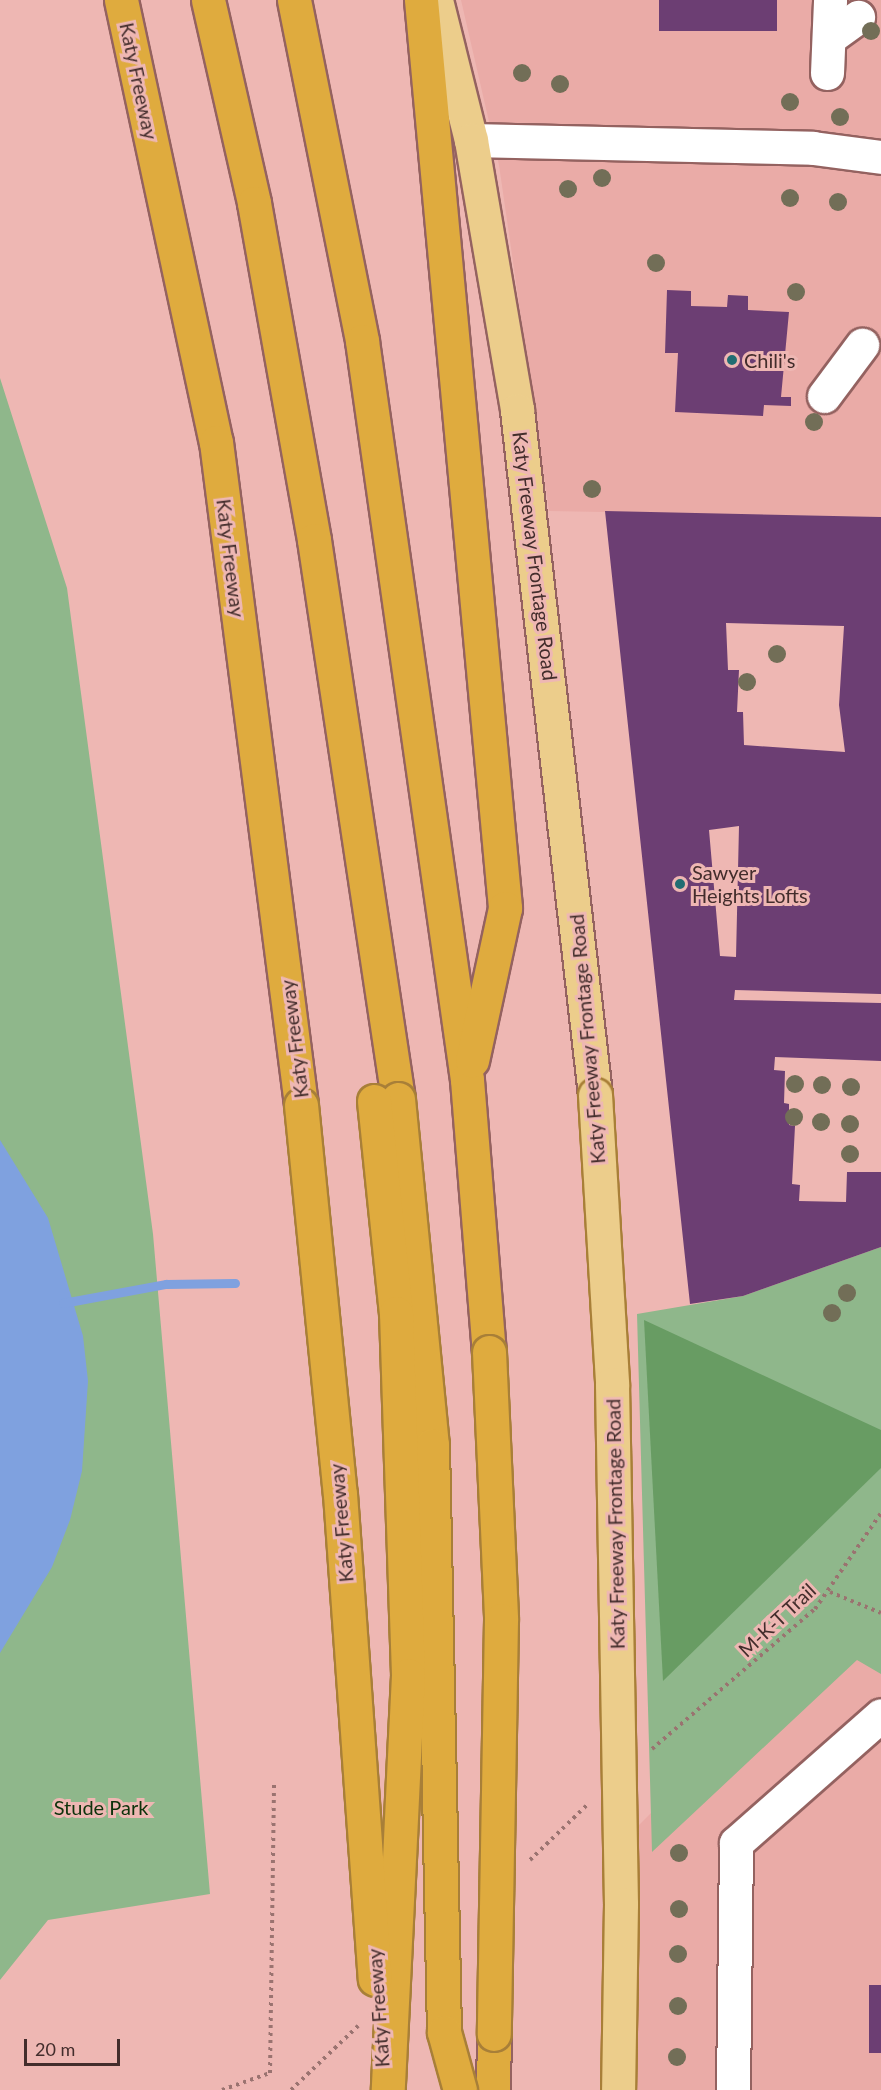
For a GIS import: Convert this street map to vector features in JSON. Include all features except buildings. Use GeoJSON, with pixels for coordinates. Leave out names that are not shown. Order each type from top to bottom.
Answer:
{"type":"FeatureCollection","features":[{"type":"Feature","properties":{"kind":"highway","name":"Katy Freeway"},"geometry":{"type":"LineString","coordinates":[[121,0],[216,442],[301,1105],[340,1494],[386,2090]]}},
{"type":"Feature","properties":{"kind":"highway"},"geometry":{"type":"LineString","coordinates":[[208,0],[254,203],[355,806],[386,1100],[432,1445],[444,2032],[459,2090]]}},
{"type":"Feature","properties":{"kind":"highway"},"geometry":{"type":"LineString","coordinates":[[294,0],[362,341],[468,1087],[501,1620],[493,2090]]}},
{"type":"Feature","properties":{"kind":"highway"},"geometry":{"type":"LineString","coordinates":[[421,0],[505,908],[468,1087]]}},
{"type":"Feature","properties":{"kind":"highway"},"geometry":{"type":"LineString","coordinates":[[386,1100],[396,1313],[408,1676],[386,2090]]}},
{"type":"Feature","properties":{"kind":"main road","name":"Katy Freeway Frontage Road"},"geometry":{"type":"LineString","coordinates":[[436,0],[471,140],[520,433],[595,1095],[612,1407],[621,1904],[618,2090]]}},
{"type":"Feature","properties":{"kind":"lane"},"geometry":{"type":"LineString","coordinates":[[828,73],[830,0]]}},
{"type":"Feature","properties":{"kind":"lane"},"geometry":{"type":"LineString","coordinates":[[829,38],[858,17]]}},
{"type":"Feature","properties":{"kind":"lane"},"geometry":{"type":"LineString","coordinates":[[471,140],[813,148],[881,157]]}},
{"type":"Feature","properties":{"kind":"lane"},"geometry":{"type":"LineString","coordinates":[[823,384],[862,345]]}},
{"type":"Feature","properties":{"kind":"lane"},"geometry":{"type":"LineString","coordinates":[[733,2090],[736,1843],[881,1715]]}},
{"type":"Feature","properties":{"kind":"path","name":"M-K-T Trail"},"geometry":{"type":"LineString","coordinates":[[673,1732],[830,1592],[881,1513]]}},
{"type":"Feature","properties":{"kind":"path"},"geometry":{"type":"LineString","coordinates":[[830,1592],[881,1613]]}},
{"type":"Feature","properties":{"kind":"path"},"geometry":{"type":"LineString","coordinates":[[222,2090],[270,2073],[274,1784]]}},
{"type":"Feature","properties":{"kind":"shaded area"},"geometry":{"type":"Polygon","coordinates":[[[461,0],[881,0],[881,517],[549,511],[499,165],[461,0]]]}},
{"type":"Feature","properties":{"kind":"shaded area"},"geometry":{"type":"Polygon","coordinates":[[[881,1560],[881,2090],[629,2090],[631,1833],[840,1624],[881,1560]]]}},
{"type":"Feature","properties":{"kind":"green space","name":"Stude Park"},"geometry":{"type":"Polygon","coordinates":[[[0,378],[67,588],[153,1234],[210,1894],[48,1920],[0,1980],[0,378]]]}},
{"type":"Feature","properties":{"kind":"green space"},"geometry":{"type":"Polygon","coordinates":[[[881,1247],[881,1674],[857,1660],[652,1852],[637,1314],[743,1296],[881,1247]]]}},
{"type":"Feature","properties":{"kind":"green space"},"geometry":{"type":"Polygon","coordinates":[[[644,1320],[881,1430],[881,1468],[663,1681],[644,1320]]]}},
{"type":"Feature","properties":{"kind":"water"},"geometry":{"type":"Polygon","coordinates":[[[0,1140],[48,1218],[83,1336],[88,1381],[82,1471],[70,1520],[52,1567],[0,1653],[0,1140]]]}},
{"type":"Feature","properties":{"kind":"waterway"},"geometry":{"type":"LineString","coordinates":[[63,1303],[166,1284],[235,1283]]}},
{"type":"Feature","properties":{"kind":"place","name":"Chili's"},"geometry":{"type":"Point","coordinates":[732,360]}},
{"type":"Feature","properties":{"kind":"place","name":"Sawyer Heights Lofts"},"geometry":{"type":"Point","coordinates":[680,884]}}]}
